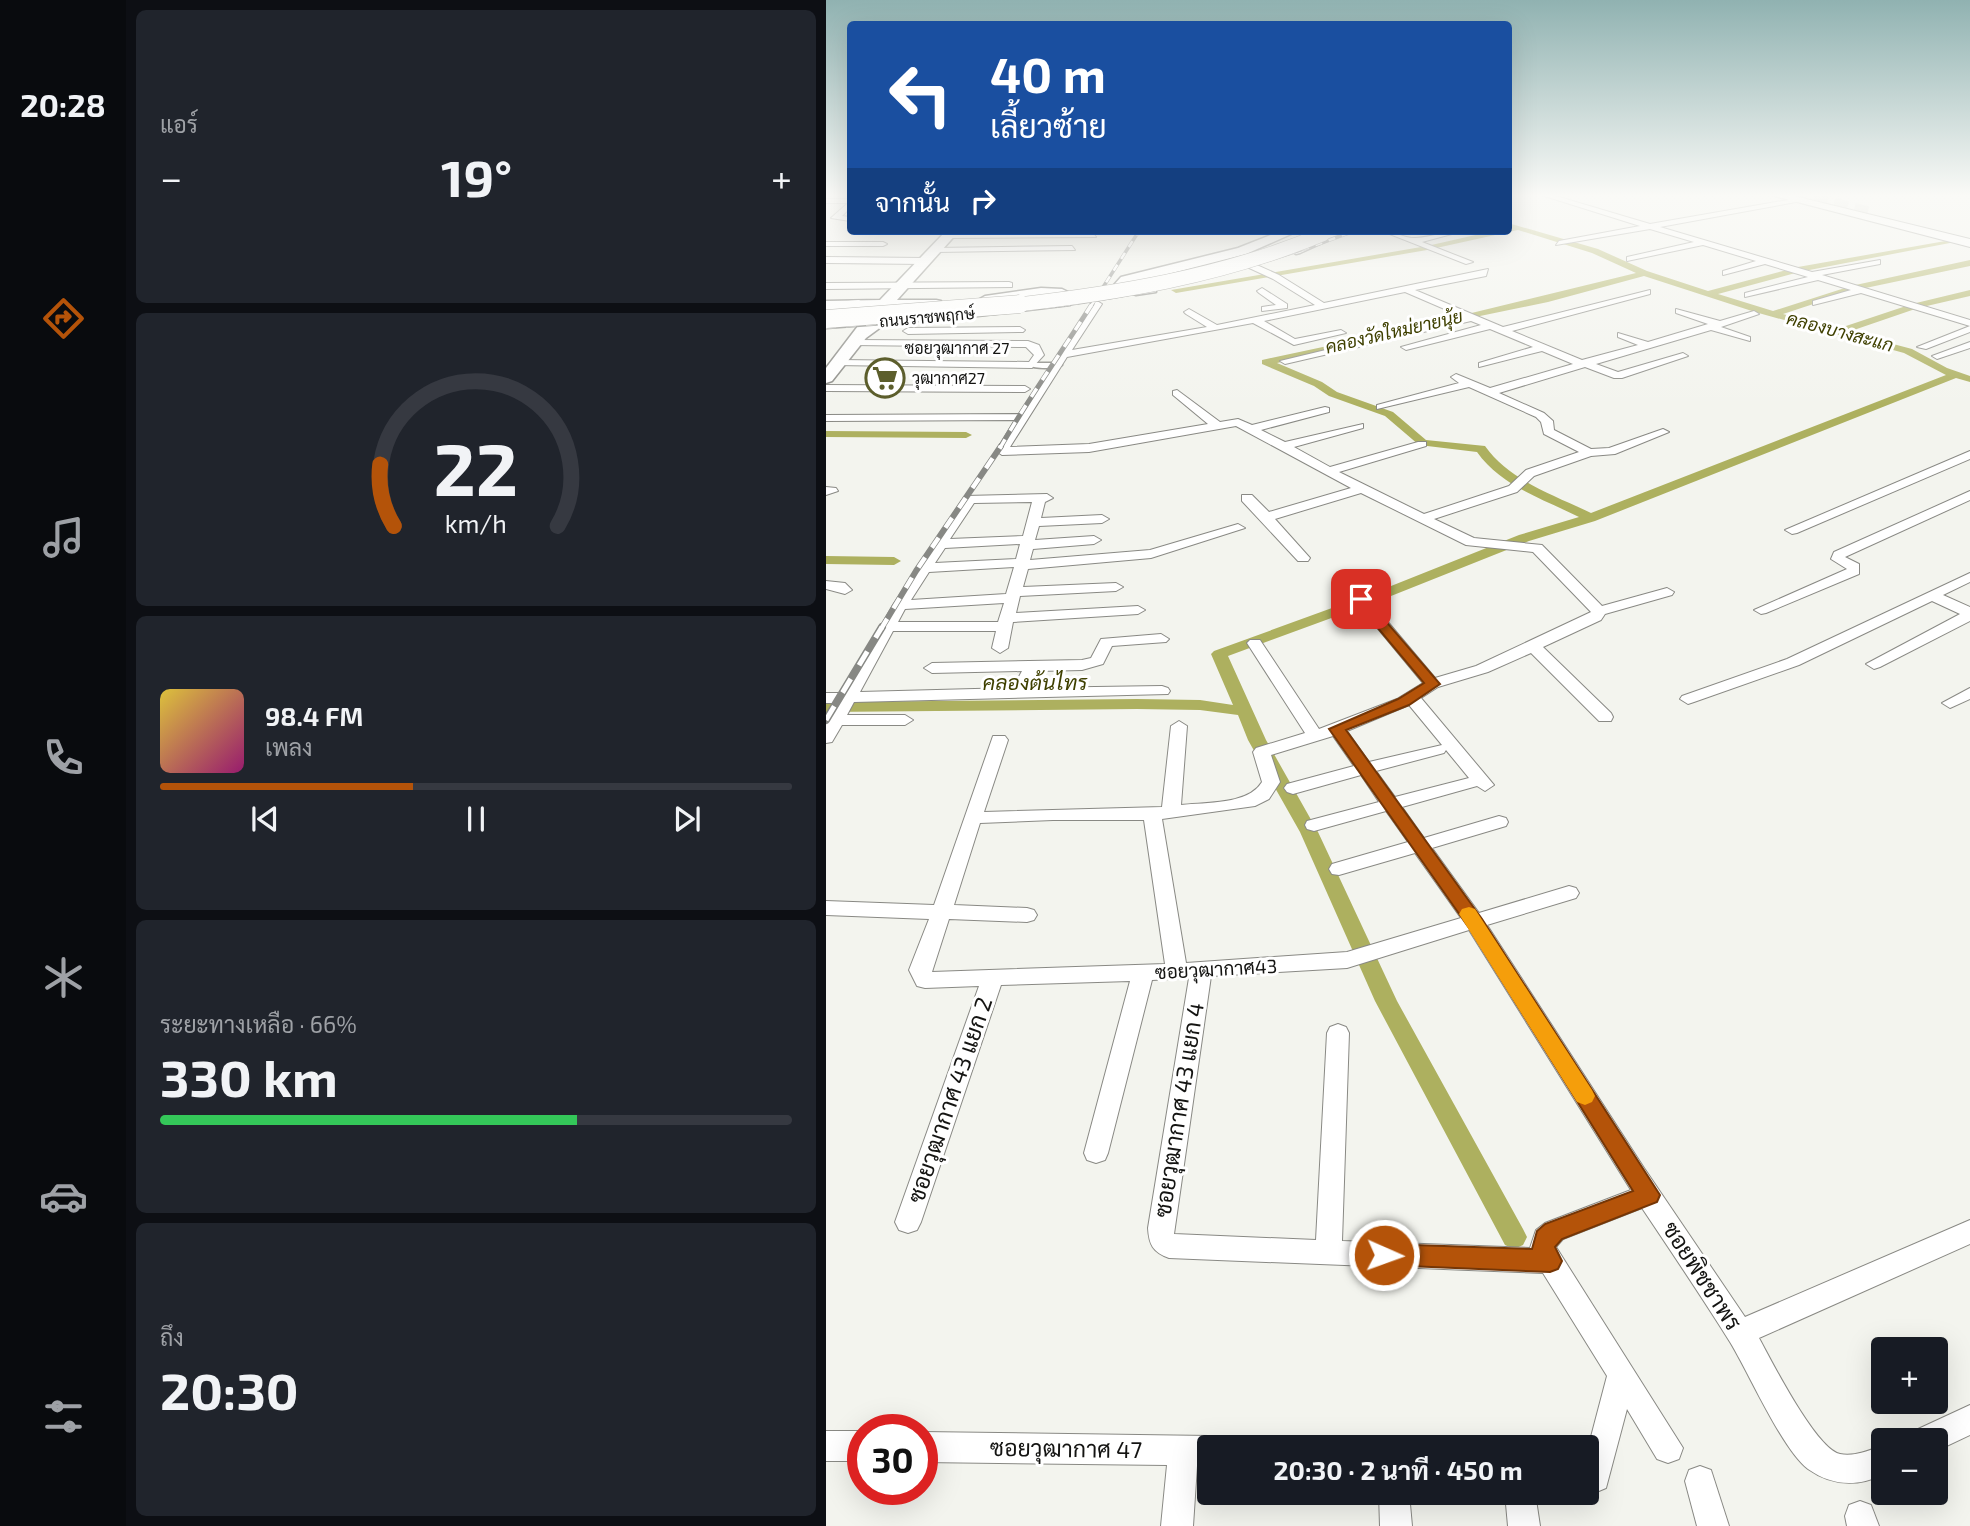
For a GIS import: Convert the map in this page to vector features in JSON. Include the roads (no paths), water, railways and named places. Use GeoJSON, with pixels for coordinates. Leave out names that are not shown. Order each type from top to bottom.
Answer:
{"type":"FeatureCollection","features":[{"type":"Feature","properties":{"kind":"main road"},"geometry":{"type":"LineString","coordinates":[[826,378],[923,265]]}},
{"type":"Feature","properties":{"kind":"main road"},"geometry":{"type":"LineString","coordinates":[[1185,265],[1126,280],[1119,286],[1146,290],[1249,265]]}},
{"type":"Feature","properties":{"kind":"main road","name":"ถนนราชพฤกษ์"},"geometry":{"type":"LineString","coordinates":[[826,309],[964,306],[1118,285],[1204,265]]}},
{"type":"Feature","properties":{"kind":"main road","name":"ถนนราชพฤกษ์"},"geometry":{"type":"LineString","coordinates":[[826,322],[1008,307],[1136,288],[1230,265]]}},
{"type":"Feature","properties":{"kind":"main road","name":"ถนนราชพฤกษ์"},"geometry":{"type":"LineString","coordinates":[[862,301],[896,298],[947,303],[1047,292],[1069,296],[1067,299],[1046,304],[900,325]]}},
{"type":"Feature","properties":{"kind":"main road"},"geometry":{"type":"LineString","coordinates":[[826,309],[862,301]]}},
{"type":"Feature","properties":{"kind":"main road"},"geometry":{"type":"LineString","coordinates":[[826,322],[867,330],[900,325]]}},
{"type":"Feature","properties":{"kind":"street"},"geometry":{"type":"LineString","coordinates":[[1250,265],[1271,274],[1320,304]]}},
{"type":"Feature","properties":{"kind":"street"},"geometry":{"type":"LineString","coordinates":[[1065,354],[1256,321],[1409,291],[1486,272],[1469,265]]}},
{"type":"Feature","properties":{"kind":"street"},"geometry":{"type":"LineString","coordinates":[[1726,273],[1753,265]]}},
{"type":"Feature","properties":{"kind":"street"},"geometry":{"type":"LineString","coordinates":[[1781,265],[1970,323]]}},
{"type":"Feature","properties":{"kind":"street"},"geometry":{"type":"LineString","coordinates":[[1748,295],[1863,265]]}},
{"type":"Feature","properties":{"kind":"street"},"geometry":{"type":"LineString","coordinates":[[1806,292],[1856,278]]}},
{"type":"Feature","properties":{"kind":"street"},"geometry":{"type":"LineString","coordinates":[[826,286],[896,298],[1009,285]]}},
{"type":"Feature","properties":{"kind":"street"},"geometry":{"type":"LineString","coordinates":[[1816,303],[1862,290]]}},
{"type":"Feature","properties":{"kind":"street"},"geometry":{"type":"LineString","coordinates":[[1262,291],[1284,305],[1265,310],[1276,317]]}},
{"type":"Feature","properties":{"kind":"street"},"geometry":{"type":"LineString","coordinates":[[1409,291],[1618,376],[1683,356]]}},
{"type":"Feature","properties":{"kind":"street"},"geometry":{"type":"LineString","coordinates":[[1504,330],[1647,292]]}},
{"type":"Feature","properties":{"kind":"street"},"geometry":{"type":"LineString","coordinates":[[826,298],[862,301]]}},
{"type":"Feature","properties":{"kind":"street"},"geometry":{"type":"LineString","coordinates":[[1097,304],[1058,365],[1039,389],[1002,451],[1089,449],[1238,422],[1254,428],[1362,489],[1471,542],[1537,548],[1598,609]]}},
{"type":"Feature","properties":{"kind":"street"},"geometry":{"type":"LineString","coordinates":[[1679,311],[1746,339]]}},
{"type":"Feature","properties":{"kind":"street"},"geometry":{"type":"LineString","coordinates":[[1189,312],[1216,328]]}},
{"type":"Feature","properties":{"kind":"street"},"geometry":{"type":"LineString","coordinates":[[1490,392],[1754,314]]}},
{"type":"Feature","properties":{"kind":"street"},"geometry":{"type":"LineString","coordinates":[[1284,361],[1472,316]]}},
{"type":"Feature","properties":{"kind":"street"},"geometry":{"type":"LineString","coordinates":[[1256,321],[1294,342],[1341,332]]}},
{"type":"Feature","properties":{"kind":"street"},"geometry":{"type":"LineString","coordinates":[[900,325],[1020,330]]}},
{"type":"Feature","properties":{"kind":"street"},"geometry":{"type":"LineString","coordinates":[[1406,347],[1493,325]]}},
{"type":"Feature","properties":{"kind":"street"},"geometry":{"type":"LineString","coordinates":[[1922,347],[1970,329]]}},
{"type":"Feature","properties":{"kind":"street"},"geometry":{"type":"LineString","coordinates":[[867,330],[1028,344],[1033,345],[1039,352],[1032,365],[1058,365]]}},
{"type":"Feature","properties":{"kind":"street"},"geometry":{"type":"LineString","coordinates":[[1621,335],[1647,345]]}},
{"type":"Feature","properties":{"kind":"street"},"geometry":{"type":"LineString","coordinates":[[1937,356],[1970,345]]}},
{"type":"Feature","properties":{"kind":"street"},"geometry":{"type":"LineString","coordinates":[[1483,365],[1543,347]]}},
{"type":"Feature","properties":{"kind":"street","name":"ซอยวุฒากาศ 27"},"geometry":{"type":"LineString","coordinates":[[839,363],[1032,365]]}},
{"type":"Feature","properties":{"kind":"street"},"geometry":{"type":"LineString","coordinates":[[1569,368],[1615,387]]}},
{"type":"Feature","properties":{"kind":"street"},"geometry":{"type":"LineString","coordinates":[[1456,377],[1545,418],[1548,432],[1589,453]]}},
{"type":"Feature","properties":{"kind":"street"},"geometry":{"type":"LineString","coordinates":[[1381,407],[1470,383]]}},
{"type":"Feature","properties":{"kind":"street"},"geometry":{"type":"LineString","coordinates":[[826,388],[1039,389]]}},
{"type":"Feature","properties":{"kind":"street"},"geometry":{"type":"LineString","coordinates":[[1177,393],[1217,425]]}},
{"type":"Feature","properties":{"kind":"street"},"geometry":{"type":"LineString","coordinates":[[1254,428],[1325,410]]}},
{"type":"Feature","properties":{"kind":"street"},"geometry":{"type":"LineString","coordinates":[[826,418],[1016,417]]}},
{"type":"Feature","properties":{"kind":"street"},"geometry":{"type":"LineString","coordinates":[[1285,446],[1359,426]]}},
{"type":"Feature","properties":{"kind":"street"},"geometry":{"type":"LineString","coordinates":[[1422,519],[1520,483],[1530,473],[1589,453],[1611,451],[1663,432]]}},
{"type":"Feature","properties":{"kind":"street"},"geometry":{"type":"LineString","coordinates":[[1328,471],[1422,444]]}},
{"type":"Feature","properties":{"kind":"street"},"geometry":{"type":"LineString","coordinates":[[1792,530],[1970,455]]}},
{"type":"Feature","properties":{"kind":"street"},"geometry":{"type":"LineString","coordinates":[[1266,517],[1362,489]]}},
{"type":"Feature","properties":{"kind":"street"},"geometry":{"type":"LineString","coordinates":[[1761,610],[1854,571],[1854,567],[1838,558],[1839,555],[1970,495]]}},
{"type":"Feature","properties":{"kind":"street"},"geometry":{"type":"LineString","coordinates":[[826,738],[900,605],[970,499],[1044,498],[1033,522],[1020,564],[1000,648]]}},
{"type":"Feature","properties":{"kind":"street"},"geometry":{"type":"LineString","coordinates":[[1247,498],[1304,558]]}},
{"type":"Feature","properties":{"kind":"street"},"geometry":{"type":"LineString","coordinates":[[1033,522],[1102,519]]}},
{"type":"Feature","properties":{"kind":"street"},"geometry":{"type":"LineString","coordinates":[[924,568],[1151,554],[1238,528]]}},
{"type":"Feature","properties":{"kind":"street"},"geometry":{"type":"LineString","coordinates":[[938,544],[1094,540]]}},
{"type":"Feature","properties":{"kind":"street"},"geometry":{"type":"LineString","coordinates":[[1688,699],[1793,662],[1970,577]]}},
{"type":"Feature","properties":{"kind":"street"},"geometry":{"type":"LineString","coordinates":[[826,585],[840,586],[845,590]]}},
{"type":"Feature","properties":{"kind":"street"},"geometry":{"type":"LineString","coordinates":[[900,605],[1116,587]]}},
{"type":"Feature","properties":{"kind":"street"},"geometry":{"type":"LineString","coordinates":[[1598,609],[1667,592]]}},
{"type":"Feature","properties":{"kind":"street"},"geometry":{"type":"LineString","coordinates":[[1931,595],[1970,614]]}},
{"type":"Feature","properties":{"kind":"street"},"geometry":{"type":"LineString","coordinates":[[1361,599],[1432,684]]}},
{"type":"Feature","properties":{"kind":"street"},"geometry":{"type":"LineString","coordinates":[[973,818],[1162,813],[1233,805],[1263,795],[1271,782],[1266,751],[1326,731],[1411,697],[1432,684],[1482,669],[1596,617],[1598,609]]}},
{"type":"Feature","properties":{"kind":"street"},"geometry":{"type":"LineString","coordinates":[[888,627],[1006,622],[1139,610]]}},
{"type":"Feature","properties":{"kind":"street"},"geometry":{"type":"LineString","coordinates":[[1874,664],[1970,614]]}},
{"type":"Feature","properties":{"kind":"street"},"geometry":{"type":"LineString","coordinates":[[932,668],[1091,664],[1097,661],[1106,642],[1161,639]]}},
{"type":"Feature","properties":{"kind":"street","name":"ซอยพิชชาพร"},"geometry":{"type":"LineString","coordinates":[[1255,643],[1326,731],[1366,768],[1475,923],[1648,1195],[1740,1333],[1800,1437],[1817,1457],[1837,1469],[1871,1465]]}},
{"type":"Feature","properties":{"kind":"street"},"geometry":{"type":"LineString","coordinates":[[1532,646],[1605,717]]}},
{"type":"Feature","properties":{"kind":"street"},"geometry":{"type":"LineString","coordinates":[[1019,694],[1032,666]]}},
{"type":"Feature","properties":{"kind":"street"},"geometry":{"type":"LineString","coordinates":[[843,708],[1019,694],[1163,691]]}},
{"type":"Feature","properties":{"kind":"street"},"geometry":{"type":"LineString","coordinates":[[1950,704],[1970,693]]}},
{"type":"Feature","properties":{"kind":"street"},"geometry":{"type":"LineString","coordinates":[[1314,825],[1477,784],[1411,697]]}},
{"type":"Feature","properties":{"kind":"street"},"geometry":{"type":"LineString","coordinates":[[826,698],[843,708],[905,720]]}},
{"type":"Feature","properties":{"kind":"street"},"geometry":{"type":"LineString","coordinates":[[1177,971],[1162,813],[1179,726]]}},
{"type":"Feature","properties":{"kind":"street","name":"ซอยวุฒากาศ43"},"geometry":{"type":"LineString","coordinates":[[999,740],[920,970],[925,980],[1143,973],[1347,960],[1569,893]]}},
{"type":"Feature","properties":{"kind":"street"},"geometry":{"type":"LineString","coordinates":[[1293,788],[1438,749]]}},
{"type":"Feature","properties":{"kind":"street"},"geometry":{"type":"LineString","coordinates":[[1339,869],[1499,822]]}},
{"type":"Feature","properties":{"kind":"street"},"geometry":{"type":"LineString","coordinates":[[826,908],[1027,915]]}},
{"type":"Feature","properties":{"kind":"street","name":"ซอยวุฒากาศ 43 แยก 4"},"geometry":{"type":"LineString","coordinates":[[1201,970],[1161,1228],[1162,1241],[1169,1246],[1328,1252]]}},
{"type":"Feature","properties":{"kind":"street"},"geometry":{"type":"LineString","coordinates":[[1096,1153],[1143,973]]}},
{"type":"Feature","properties":{"kind":"street","name":"ซอยวุฒากาศ 43 แยก 2"},"geometry":{"type":"LineString","coordinates":[[908,1222],[992,979]]}},
{"type":"Feature","properties":{"kind":"street"},"geometry":{"type":"LineString","coordinates":[[1338,1033],[1328,1252],[1550,1261]]}},
{"type":"Feature","properties":{"kind":"street"},"geometry":{"type":"LineString","coordinates":[[1648,1195],[1553,1231],[1545,1238],[1543,1248],[1668,1448]]}},
{"type":"Feature","properties":{"kind":"street"},"geometry":{"type":"LineString","coordinates":[[1740,1333],[1970,1231]]}},
{"type":"Feature","properties":{"kind":"street"},"geometry":{"type":"LineString","coordinates":[[1599,1465],[1621,1376]]}},
{"type":"Feature","properties":{"kind":"street"},"geometry":{"type":"LineString","coordinates":[[1948,1430],[1970,1420]]}},
{"type":"Feature","properties":{"kind":"street"},"geometry":{"type":"LineString","coordinates":[[826,1446],[847,1446]]}},
{"type":"Feature","properties":{"kind":"street","name":"ซอยวุฒากาศ 47"},"geometry":{"type":"LineString","coordinates":[[938,1447],[1196,1451]]}},
{"type":"Feature","properties":{"kind":"street"},"geometry":{"type":"LineString","coordinates":[[1177,1526],[1196,1451]]}},
{"type":"Feature","properties":{"kind":"street"},"geometry":{"type":"LineString","coordinates":[[1700,1480],[1713,1526]]}},
{"type":"Feature","properties":{"kind":"street"},"geometry":{"type":"LineString","coordinates":[[1395,1505],[1396,1526]]}},
{"type":"Feature","properties":{"kind":"street"},"geometry":{"type":"LineString","coordinates":[[1521,1505],[1524,1526]]}},
{"type":"Feature","properties":{"kind":"waterway"},"geometry":{"type":"LineString","coordinates":[[1176,290],[1324,265]]}},
{"type":"Feature","properties":{"kind":"waterway","name":"คลองบางสะแก"},"geometry":{"type":"LineString","coordinates":[[1627,265],[1644,273]]}},
{"type":"Feature","properties":{"kind":"waterway"},"geometry":{"type":"LineString","coordinates":[[1711,293],[1824,265]]}},
{"type":"Feature","properties":{"kind":"waterway"},"geometry":{"type":"LineString","coordinates":[[1774,314],[1854,288],[1960,265]]}},
{"type":"Feature","properties":{"kind":"waterway","name":"คลองวัดใหม่ยายนุ้ย"},"geometry":{"type":"LineString","coordinates":[[1454,320],[1548,299],[1644,273]]}},
{"type":"Feature","properties":{"kind":"waterway","name":"คลองบางสะแก"},"geometry":{"type":"LineString","coordinates":[[1644,273],[1758,310],[1908,351],[1956,374]]}},
{"type":"Feature","properties":{"kind":"waterway"},"geometry":{"type":"LineString","coordinates":[[1840,331],[1915,306],[1970,293]]}},
{"type":"Feature","properties":{"kind":"waterway"},"geometry":{"type":"LineString","coordinates":[[1423,327],[1266,362],[1318,384],[1333,394],[1389,414],[1423,443],[1481,449],[1489,460],[1514,480],[1590,518]]}},
{"type":"Feature","properties":{"kind":"waterway"},"geometry":{"type":"LineString","coordinates":[[1590,518],[1956,374]]}},
{"type":"Feature","properties":{"kind":"waterway","name":"คลองบางสะแก"},"geometry":{"type":"LineString","coordinates":[[1956,374],[1970,379]]}},
{"type":"Feature","properties":{"kind":"waterway","name":"คลองวัดใหม่ยายนุ้ย"},"geometry":{"type":"LineString","coordinates":[[826,434],[966,435]]}},
{"type":"Feature","properties":{"kind":"waterway"},"geometry":{"type":"LineString","coordinates":[[1514,1237],[1386,1001],[1309,832],[1257,740],[1219,654],[1381,595],[1524,538],[1590,518]]}},
{"type":"Feature","properties":{"kind":"waterway"},"geometry":{"type":"LineString","coordinates":[[826,560],[894,561]]}},
{"type":"Feature","properties":{"kind":"waterway","name":"คลองต้นไทร"},"geometry":{"type":"LineString","coordinates":[[826,707],[1137,704],[1200,705],[1244,711]]}},
{"type":"Feature","properties":{"kind":"railway"},"geometry":{"type":"LineString","coordinates":[[1095,300],[1117,265]]}},
{"type":"Feature","properties":{"kind":"railway"},"geometry":{"type":"LineString","coordinates":[[1095,300],[1171,286],[1251,265]]}},
{"type":"Feature","properties":{"kind":"railway"},"geometry":{"type":"LineString","coordinates":[[1069,304],[1095,300]]}},
{"type":"Feature","properties":{"kind":"railway"},"geometry":{"type":"LineString","coordinates":[[1091,306],[1095,300]]}},
{"type":"Feature","properties":{"kind":"railway"},"geometry":{"type":"LineString","coordinates":[[826,327],[961,317],[1069,304]]}},
{"type":"Feature","properties":{"kind":"railway"},"geometry":{"type":"LineString","coordinates":[[1057,306],[1069,304]]}},
{"type":"Feature","properties":{"kind":"railway"},"geometry":{"type":"LineString","coordinates":[[1000,448],[1092,304]]}},
{"type":"Feature","properties":{"kind":"railway"},"geometry":{"type":"LineString","coordinates":[[881,629],[916,571],[1001,446]]}},
{"type":"Feature","properties":{"kind":"railway"},"geometry":{"type":"LineString","coordinates":[[826,720],[882,627]]}},
{"type":"Feature","properties":{"kind":"place","name":"วุฒากาศ27"},"geometry":{"type":"Point","coordinates":[885,378]}}]}
